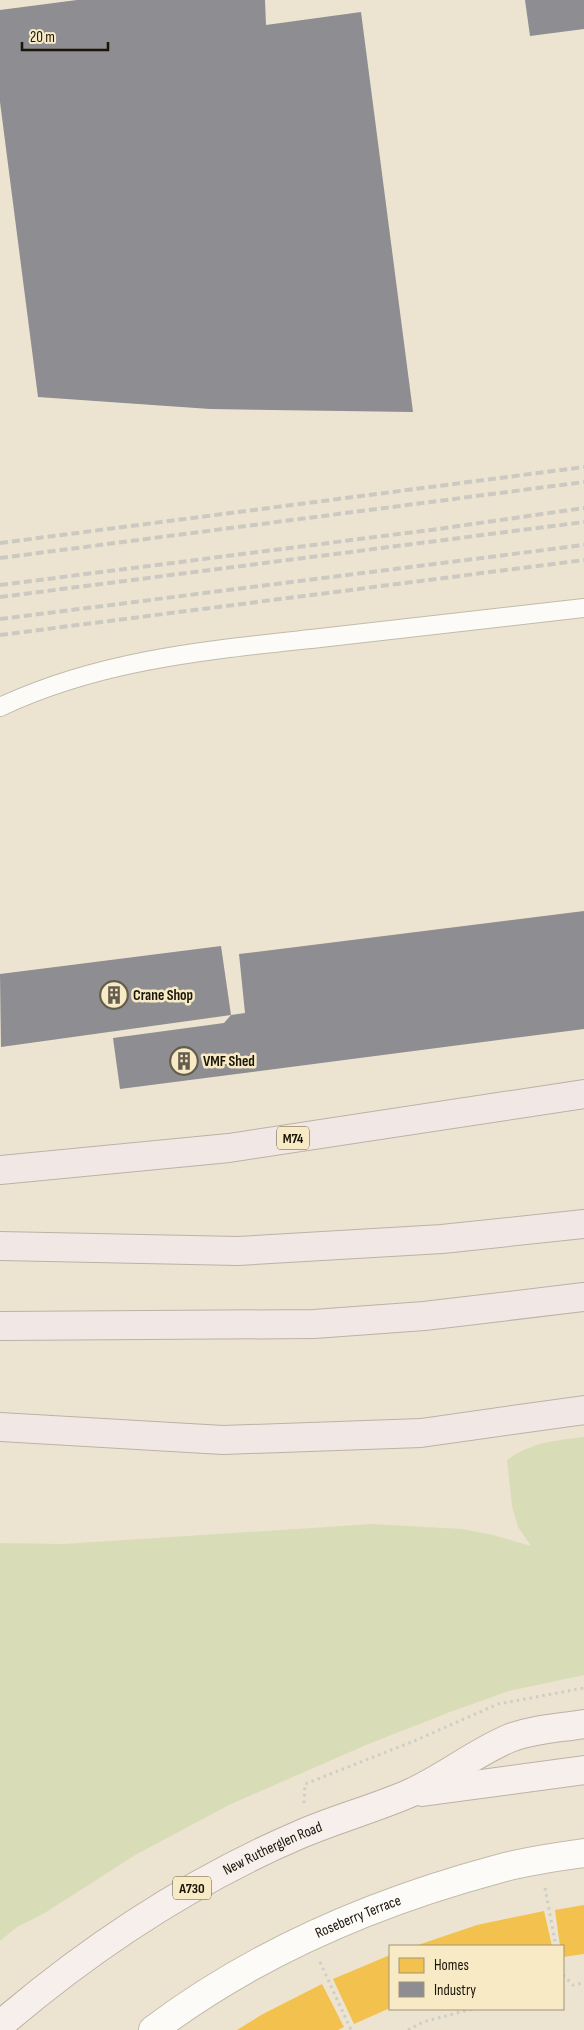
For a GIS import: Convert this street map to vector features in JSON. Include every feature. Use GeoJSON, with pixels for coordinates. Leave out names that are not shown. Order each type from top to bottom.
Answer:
{"type":"FeatureCollection","features":[{"type":"Feature","properties":{"kind":"highway","name":"M74"},"geometry":{"type":"LineString","coordinates":[[0,1170],[229,1148],[584,1094]]}},
{"type":"Feature","properties":{"kind":"highway"},"geometry":{"type":"LineString","coordinates":[[0,1246],[238,1251],[442,1239],[584,1224]]}},
{"type":"Feature","properties":{"kind":"highway"},"geometry":{"type":"LineString","coordinates":[[0,1326],[314,1324],[424,1316],[584,1297]]}},
{"type":"Feature","properties":{"kind":"highway"},"geometry":{"type":"LineString","coordinates":[[0,1427],[233,1440],[421,1433],[584,1410]]}},
{"type":"Feature","properties":{"kind":"main road","name":"New Rutherglen Road"},"geometry":{"type":"LineString","coordinates":[[0,2025],[50,1983],[93,1951],[201,1883],[302,1833],[409,1794],[511,1738],[532,1732],[584,1724]]}},
{"type":"Feature","properties":{"kind":"main road","name":"New Rutherglen Road"},"geometry":{"type":"LineString","coordinates":[[409,1794],[584,1770]]}},
{"type":"Feature","properties":{"kind":"street","name":"Roseberry Terrace"},"geometry":{"type":"LineString","coordinates":[[153,2030],[206,1994],[261,1961],[347,1919],[428,1889],[500,1868],[584,1852]]}},
{"type":"Feature","properties":{"kind":"lane"},"geometry":{"type":"LineString","coordinates":[[0,707],[35,691],[112,668],[192,652],[584,608]]}},
{"type":"Feature","properties":{"kind":"path"},"geometry":{"type":"LineString","coordinates":[[302,1833],[306,1784],[414,1741],[498,1704],[584,1688]]}},
{"type":"Feature","properties":{"kind":"path"},"geometry":{"type":"LineString","coordinates":[[540,1861],[556,1945]]}},
{"type":"Feature","properties":{"kind":"path"},"geometry":{"type":"LineString","coordinates":[[310,1937],[351,2030]]}},
{"type":"Feature","properties":{"kind":"path"},"geometry":{"type":"LineString","coordinates":[[564,1976],[573,1985],[584,1983]]}},
{"type":"Feature","properties":{"kind":"path"},"geometry":{"type":"LineString","coordinates":[[408,2030],[423,2022],[468,2010]]}},
{"type":"Feature","properties":{"kind":"green space"},"geometry":{"type":"Polygon","coordinates":[[[584,1437],[584,1675],[509,1691],[450,1712],[366,1745],[231,1804],[137,1854],[43,1914],[17,1927],[0,1941],[0,1543],[63,1544],[372,1524],[462,1529],[493,1535],[531,1546],[518,1527],[512,1506],[507,1460],[534,1446],[553,1441],[584,1437]]]}},
{"type":"Feature","properties":{"kind":"building: Homes"},"geometry":{"type":"Polygon","coordinates":[[[584,1905],[584,1954],[564,1957],[564,1945],[560,1945],[555,1910],[584,1905]]]}},
{"type":"Feature","properties":{"kind":"building: Homes"},"geometry":{"type":"Polygon","coordinates":[[[544,1911],[552,1945],[418,1945],[477,1925],[544,1911]]]}},
{"type":"Feature","properties":{"kind":"building: Homes"},"geometry":{"type":"Polygon","coordinates":[[[389,1955],[389,2008],[354,2024],[333,1979],[389,1955]]]}},
{"type":"Feature","properties":{"kind":"building: Homes"},"geometry":{"type":"Polygon","coordinates":[[[322,1984],[344,2027],[338,2030],[237,2030],[261,2015],[322,1984]]]}},
{"type":"Feature","properties":{"kind":"building: Industry"},"geometry":{"type":"Polygon","coordinates":[[[77,0],[265,0],[266,25],[361,12],[413,412],[210,409],[38,397],[0,102],[0,10],[77,0]]]}},
{"type":"Feature","properties":{"kind":"building: Industry"},"geometry":{"type":"Polygon","coordinates":[[[525,0],[584,0],[584,29],[530,36],[525,0]]]}},
{"type":"Feature","properties":{"kind":"building: Industry"},"geometry":{"type":"Polygon","coordinates":[[[584,911],[584,1029],[120,1089],[113,1038],[224,1023],[231,1015],[245,1013],[239,954],[584,911]]]}},
{"type":"Feature","properties":{"kind":"building: Industry","name":"Crane Shop"},"geometry":{"type":"Polygon","coordinates":[[[221,946],[231,1015],[1,1047],[0,974],[221,946]]]}},
{"type":"Feature","properties":{"kind":"railway"},"geometry":{"type":"LineString","coordinates":[[0,543],[584,467]]}},
{"type":"Feature","properties":{"kind":"railway"},"geometry":{"type":"LineString","coordinates":[[0,558],[584,482]]}},
{"type":"Feature","properties":{"kind":"railway"},"geometry":{"type":"LineString","coordinates":[[0,585],[438,529],[584,508]]}},
{"type":"Feature","properties":{"kind":"railway"},"geometry":{"type":"LineString","coordinates":[[0,597],[584,522]]}},
{"type":"Feature","properties":{"kind":"railway"},"geometry":{"type":"LineString","coordinates":[[0,619],[584,545]]}},
{"type":"Feature","properties":{"kind":"railway"},"geometry":{"type":"LineString","coordinates":[[0,635],[584,560]]}},
{"type":"Feature","properties":{"kind":"place","name":"Crane Shop"},"geometry":{"type":"Point","coordinates":[114,995]}},
{"type":"Feature","properties":{"kind":"place","name":"VMF Shed"},"geometry":{"type":"Point","coordinates":[184,1061]}}]}
